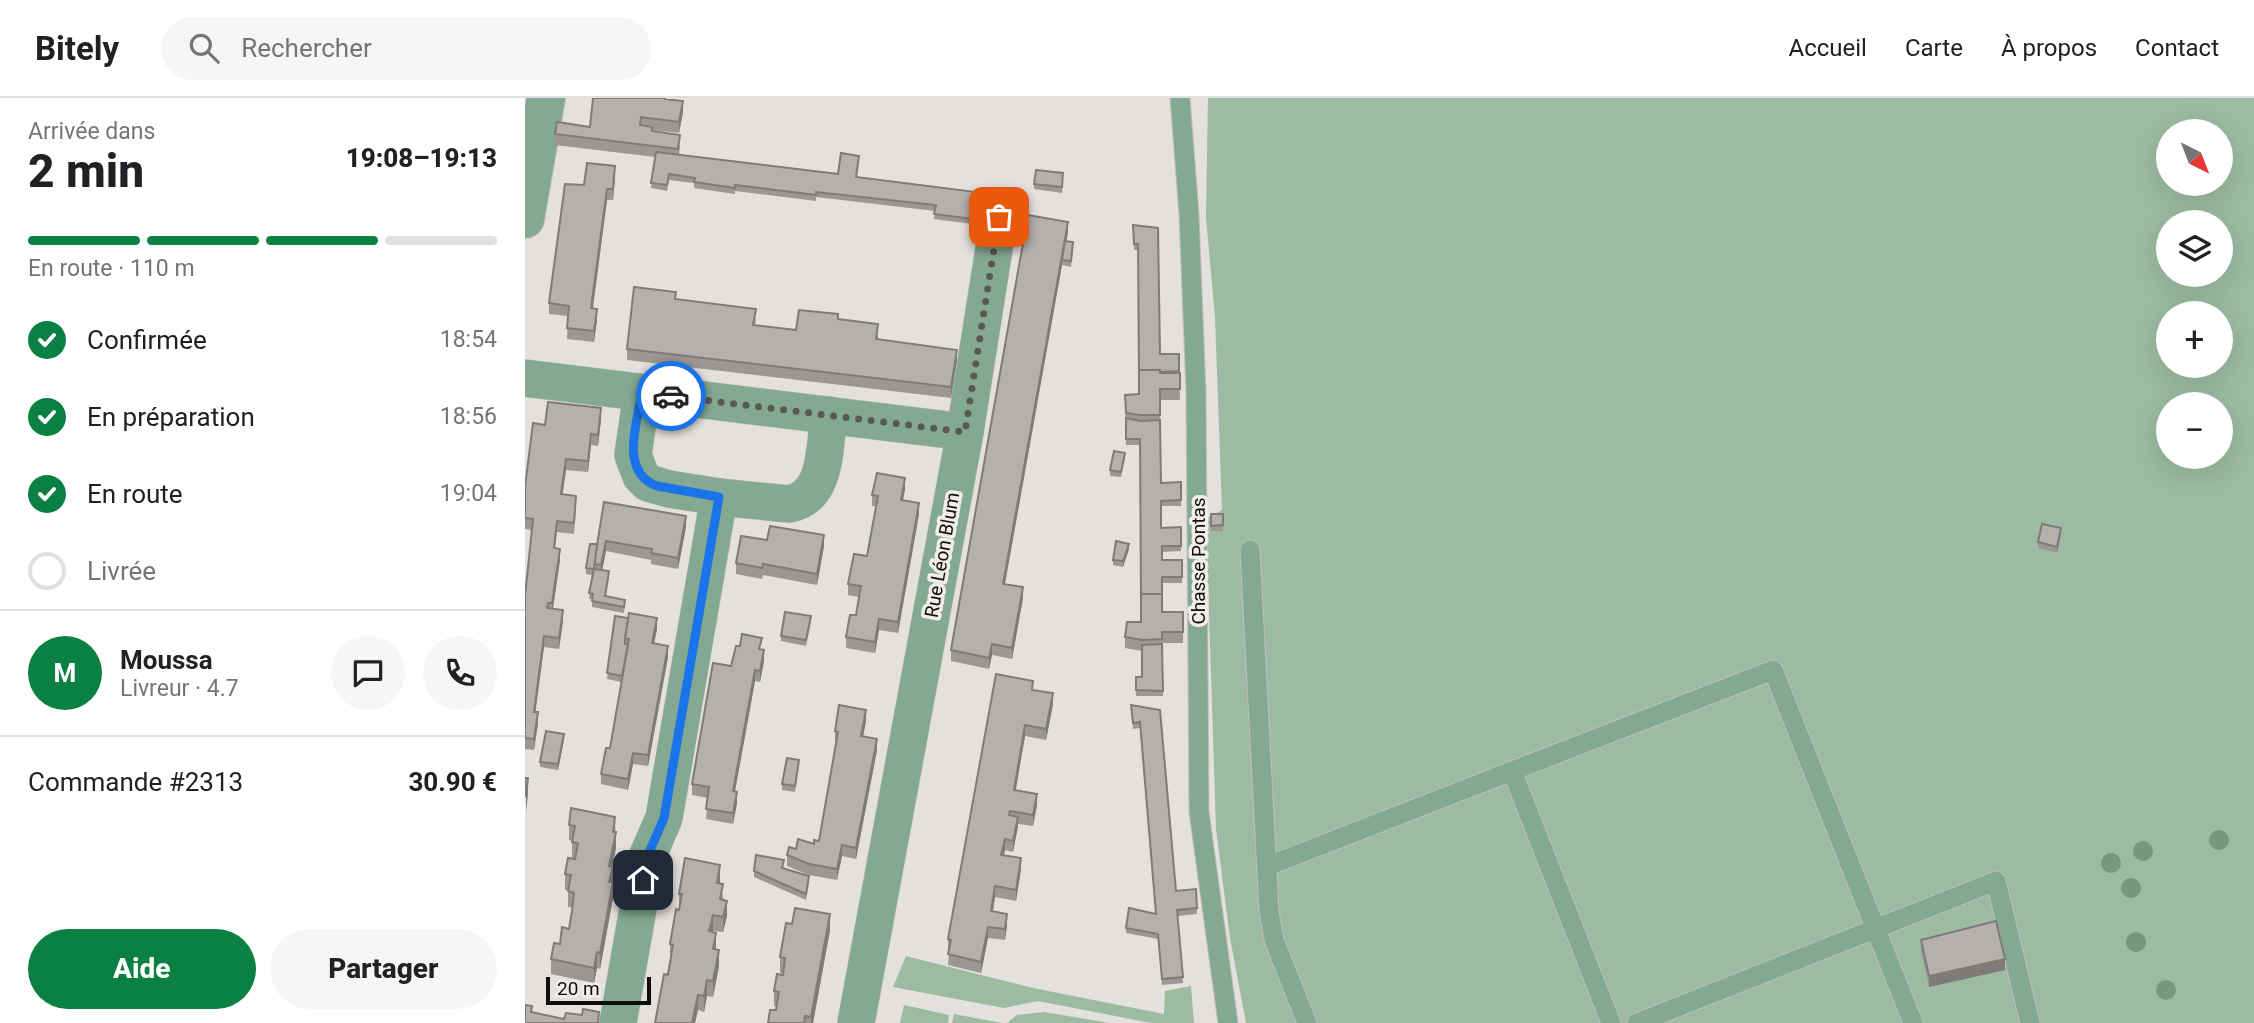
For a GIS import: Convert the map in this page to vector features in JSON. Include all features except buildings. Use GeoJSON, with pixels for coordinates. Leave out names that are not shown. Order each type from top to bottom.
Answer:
{"type":"FeatureCollection","features":[{"type":"Feature","properties":{"kind":"street"},"geometry":{"type":"LineString","coordinates":[[525,219],[546,98]]}},
{"type":"Feature","properties":{"kind":"street","name":"Rue Léon Blum"},"geometry":{"type":"LineString","coordinates":[[856,1023],[965,432],[999,217]]}},
{"type":"Feature","properties":{"kind":"street"},"geometry":{"type":"LineString","coordinates":[[525,377],[965,432]]}},
{"type":"Feature","properties":{"kind":"street"},"geometry":{"type":"LineString","coordinates":[[642,393],[633,455],[641,476],[648,483],[669,489],[719,497],[789,504],[800,502],[807,497],[819,480],[829,415]]}},
{"type":"Feature","properties":{"kind":"street"},"geometry":{"type":"LineString","coordinates":[[618,1023],[647,857],[664,818],[719,497]]}},
{"type":"Feature","properties":{"kind":"lane","name":"Chasse Pontas"},"geometry":{"type":"LineString","coordinates":[[1180,98],[1189,214],[1196,392],[1199,812],[1228,1023]]}},
{"type":"Feature","properties":{"kind":"lane"},"geometry":{"type":"LineString","coordinates":[[1250,550],[1269,911],[1274,940],[1307,1023]]}},
{"type":"Feature","properties":{"kind":"lane"},"geometry":{"type":"LineString","coordinates":[[1268,866],[1773,670],[1913,1023]]}},
{"type":"Feature","properties":{"kind":"lane"},"geometry":{"type":"LineString","coordinates":[[1512,771],[1611,1023]]}},
{"type":"Feature","properties":{"kind":"lane"},"geometry":{"type":"LineString","coordinates":[[1637,1023],[1996,881],[2030,1023]]}},
{"type":"Feature","properties":{"kind":"green space"},"geometry":{"type":"Polygon","coordinates":[[[1208,98],[2254,98],[2254,1023],[1246,1023],[1230,938],[1216,829],[1206,519],[1222,510],[1215,317],[1206,218],[1208,98]]]}},
{"type":"Feature","properties":{"kind":"green space"},"geometry":{"type":"Polygon","coordinates":[[[906,956],[1033,988],[1164,1014],[1165,991],[1191,986],[1194,1023],[1151,1023],[1038,1001],[1004,1008],[893,987],[906,956]]]}},
{"type":"Feature","properties":{"kind":"green space"},"geometry":{"type":"Polygon","coordinates":[[[904,1005],[949,1015],[948,1023],[900,1023],[904,1005]]]}},
{"type":"Feature","properties":{"kind":"green space"},"geometry":{"type":"Polygon","coordinates":[[[1044,1012],[1110,1023],[1007,1023],[1017,1015],[1044,1012]]]}},
{"type":"Feature","properties":{"kind":"green space"},"geometry":{"type":"Polygon","coordinates":[[[954,1014],[1002,1023],[952,1023],[954,1014]]]}},
{"type":"Feature","properties":{"kind":"way so far"},"geometry":{"type":"LineString","coordinates":[[671,396],[965,432],[999,217]]}},
{"type":"Feature","properties":{"kind":"route"},"geometry":{"type":"LineString","coordinates":[[643,880],[647,857],[664,818],[719,497],[648,483],[636,467],[633,455],[642,393],[671,396]]}}]}
